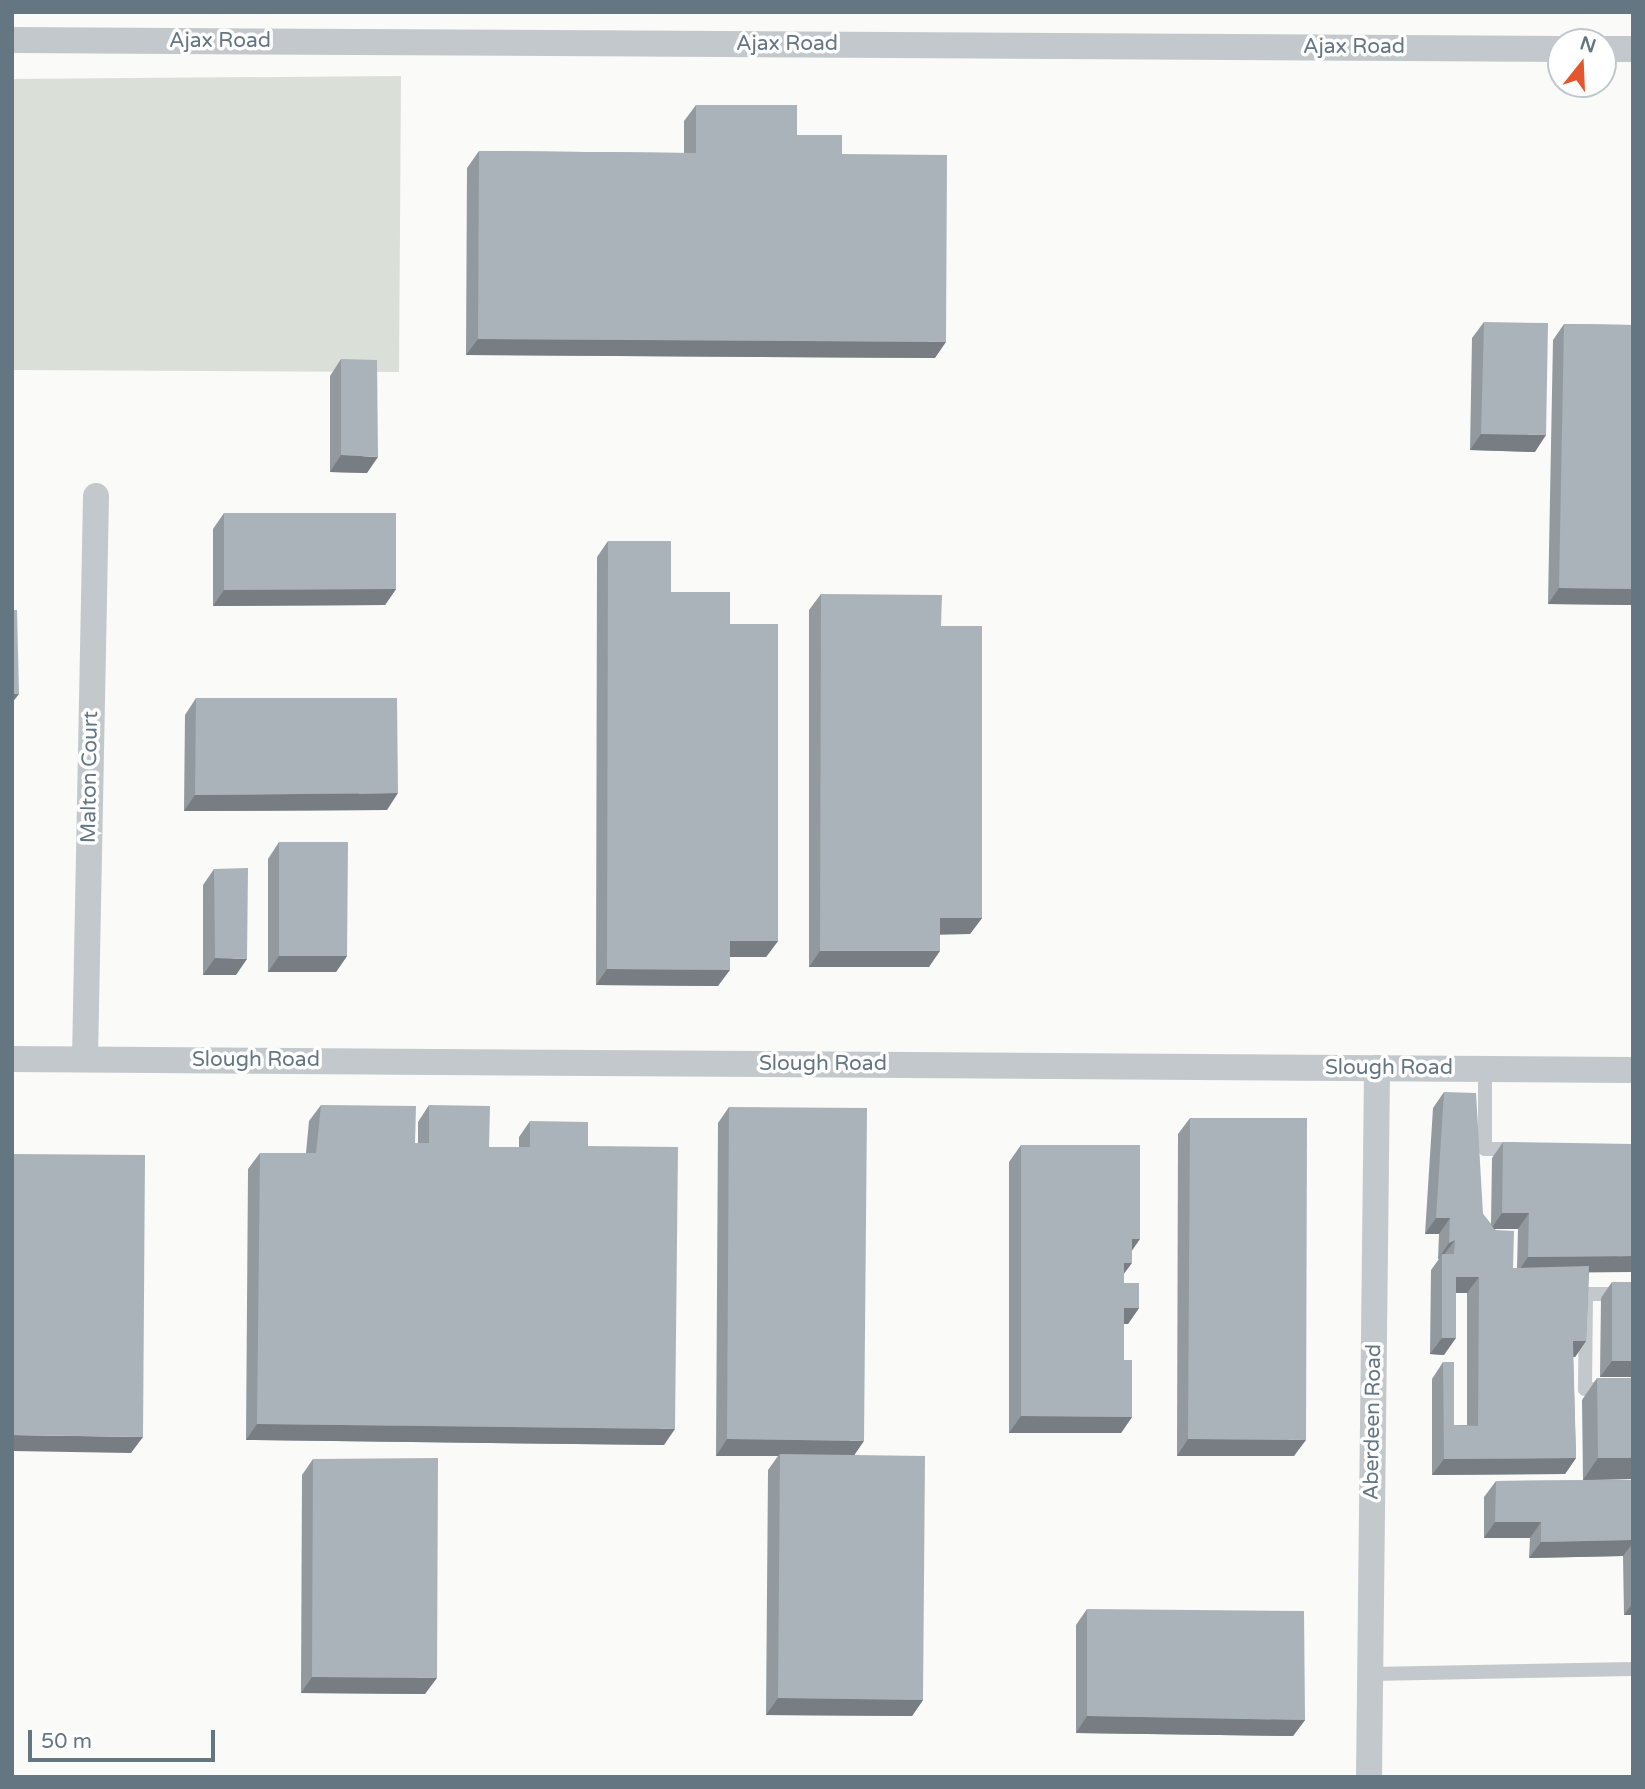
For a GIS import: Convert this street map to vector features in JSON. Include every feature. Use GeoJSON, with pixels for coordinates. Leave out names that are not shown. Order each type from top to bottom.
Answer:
{"type":"FeatureCollection","features":[{"type":"Feature","properties":{"kind":"street","name":"Ajax Road"},"geometry":{"type":"LineString","coordinates":[[12,40],[1547,49]]}},
{"type":"Feature","properties":{"kind":"street","name":"Malton Court"},"geometry":{"type":"LineString","coordinates":[[85,1059],[96,496]]}},
{"type":"Feature","properties":{"kind":"street","name":"Slough Road"},"geometry":{"type":"LineString","coordinates":[[12,1059],[1633,1070]]}},
{"type":"Feature","properties":{"kind":"street","name":"Aberdeen Road"},"geometry":{"type":"LineString","coordinates":[[1369,1777],[1377,1068]]}},
{"type":"Feature","properties":{"kind":"lane"},"geometry":{"type":"LineString","coordinates":[[1485,1069],[1485,1149],[1539,1149]]}},
{"type":"Feature","properties":{"kind":"lane"},"geometry":{"type":"LineString","coordinates":[[1633,1294],[1586,1293],[1585,1390],[1633,1389]]}},
{"type":"Feature","properties":{"kind":"lane"},"geometry":{"type":"LineString","coordinates":[[1371,1674],[1633,1669]]}},
{"type":"Feature","properties":{"kind":"shaded area"},"geometry":{"type":"Polygon","coordinates":[[[401,76],[399,372],[12,370],[12,79],[401,76]]]}},
{"type":"Feature","properties":{"kind":"building"},"geometry":{"type":"Polygon","coordinates":[[[696,105],[797,105],[797,135],[842,135],[842,154],[947,155],[946,342],[478,339],[479,151],[696,153],[696,105]]]}},
{"type":"Feature","properties":{"kind":"building"},"geometry":{"type":"Polygon","coordinates":[[[1484,322],[1548,323],[1546,435],[1481,434],[1484,322]]]}},
{"type":"Feature","properties":{"kind":"building"},"geometry":{"type":"Polygon","coordinates":[[[1564,324],[1633,325],[1633,589],[1559,588],[1564,324]]]}},
{"type":"Feature","properties":{"kind":"building"},"geometry":{"type":"Polygon","coordinates":[[[341,359],[377,360],[378,457],[341,455],[341,359]]]}},
{"type":"Feature","properties":{"kind":"building"},"geometry":{"type":"Polygon","coordinates":[[[224,513],[396,513],[396,589],[224,590],[224,513]]]}},
{"type":"Feature","properties":{"kind":"building"},"geometry":{"type":"Polygon","coordinates":[[[608,541],[671,541],[671,592],[730,592],[730,624],[778,624],[778,941],[730,941],[730,970],[607,969],[608,541]]]}},
{"type":"Feature","properties":{"kind":"building"},"geometry":{"type":"Polygon","coordinates":[[[821,594],[942,595],[941,626],[982,626],[982,918],[940,918],[940,951],[820,951],[821,594]]]}},
{"type":"Feature","properties":{"kind":"building"},"geometry":{"type":"Polygon","coordinates":[[[12,610],[17,610],[19,694],[12,694],[12,610]]]}},
{"type":"Feature","properties":{"kind":"building"},"geometry":{"type":"Polygon","coordinates":[[[196,698],[397,698],[398,793],[195,795],[196,698]]]}},
{"type":"Feature","properties":{"kind":"building"},"geometry":{"type":"Polygon","coordinates":[[[279,842],[348,842],[347,956],[279,956],[279,842]]]}},
{"type":"Feature","properties":{"kind":"building"},"geometry":{"type":"Polygon","coordinates":[[[248,868],[247,959],[215,958],[214,869],[248,868]]]}},
{"type":"Feature","properties":{"kind":"building"},"geometry":{"type":"Polygon","coordinates":[[[1444,1092],[1476,1093],[1483,1214],[1495,1230],[1514,1231],[1513,1268],[1589,1266],[1586,1341],[1573,1341],[1576,1458],[1444,1459],[1443,1362],[1454,1362],[1454,1425],[1478,1426],[1479,1277],[1456,1277],[1456,1338],[1442,1338],[1442,1254],[1454,1254],[1455,1240],[1449,1243],[1450,1218],[1436,1218],[1444,1092]]]}},
{"type":"Feature","properties":{"kind":"building"},"geometry":{"type":"Polygon","coordinates":[[[321,1105],[416,1106],[415,1143],[429,1143],[429,1105],[490,1106],[489,1147],[530,1147],[530,1121],[588,1122],[588,1146],[678,1147],[675,1429],[257,1424],[260,1153],[316,1153],[321,1105]]]}},
{"type":"Feature","properties":{"kind":"building"},"geometry":{"type":"Polygon","coordinates":[[[729,1107],[867,1108],[864,1441],[727,1439],[729,1107]]]}},
{"type":"Feature","properties":{"kind":"building"},"geometry":{"type":"Polygon","coordinates":[[[1190,1118],[1307,1118],[1306,1440],[1188,1439],[1190,1118]]]}},
{"type":"Feature","properties":{"kind":"building"},"geometry":{"type":"Polygon","coordinates":[[[1503,1142],[1633,1144],[1633,1256],[1528,1257],[1529,1213],[1502,1213],[1503,1142]]]}},
{"type":"Feature","properties":{"kind":"building"},"geometry":{"type":"Polygon","coordinates":[[[1021,1145],[1140,1145],[1140,1239],[1132,1239],[1132,1263],[1124,1263],[1124,1283],[1139,1283],[1139,1308],[1124,1308],[1124,1360],[1132,1360],[1132,1417],[1021,1416],[1021,1145]]]}},
{"type":"Feature","properties":{"kind":"building"},"geometry":{"type":"Polygon","coordinates":[[[12,1154],[145,1155],[143,1437],[12,1435],[12,1154]]]}},
{"type":"Feature","properties":{"kind":"building"},"geometry":{"type":"Polygon","coordinates":[[[1612,1282],[1633,1282],[1633,1361],[1612,1361],[1612,1282]]]}},
{"type":"Feature","properties":{"kind":"building"},"geometry":{"type":"Polygon","coordinates":[[[1597,1378],[1633,1378],[1633,1458],[1598,1458],[1597,1378]]]}},
{"type":"Feature","properties":{"kind":"building"},"geometry":{"type":"Polygon","coordinates":[[[780,1454],[925,1456],[923,1700],[778,1698],[780,1454]]]}},
{"type":"Feature","properties":{"kind":"building"},"geometry":{"type":"Polygon","coordinates":[[[438,1458],[437,1678],[312,1677],[313,1459],[438,1458]]]}},
{"type":"Feature","properties":{"kind":"building"},"geometry":{"type":"Polygon","coordinates":[[[1633,1480],[1633,1540],[1541,1542],[1541,1522],[1495,1522],[1496,1481],[1633,1480]]]}},
{"type":"Feature","properties":{"kind":"building"},"geometry":{"type":"Polygon","coordinates":[[[1087,1609],[1304,1611],[1305,1720],[1087,1716],[1087,1609]]]}}]}
